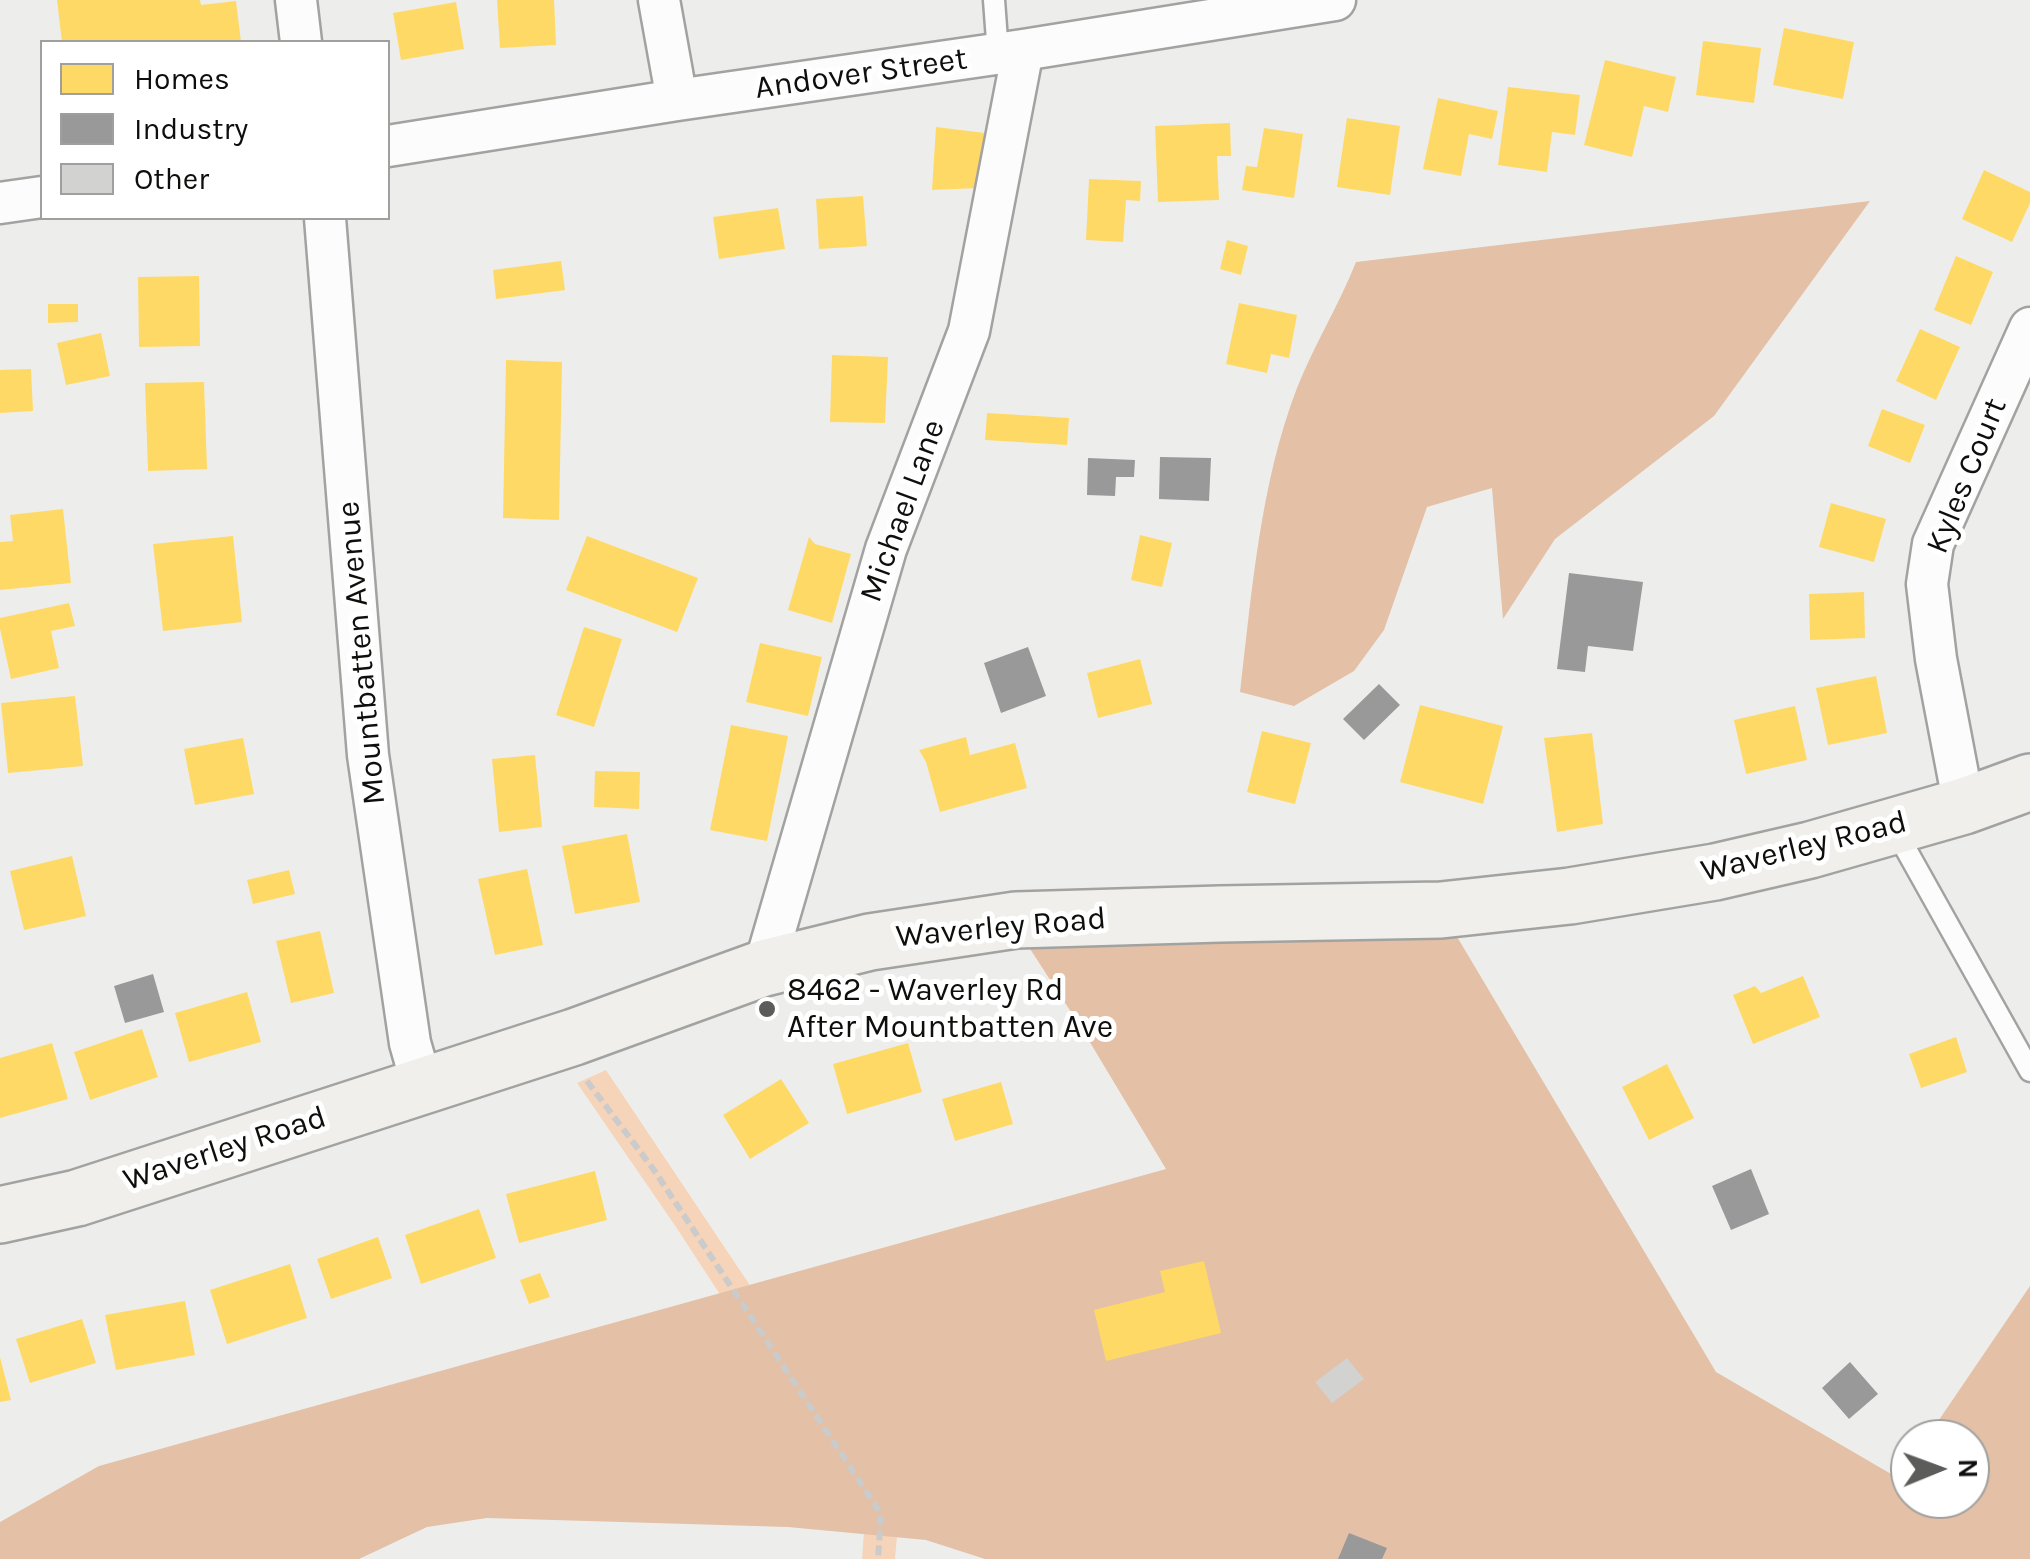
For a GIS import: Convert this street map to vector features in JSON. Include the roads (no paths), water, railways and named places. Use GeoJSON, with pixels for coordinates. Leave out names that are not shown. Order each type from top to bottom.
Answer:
{"type":"FeatureCollection","features":[{"type":"Feature","properties":{"kind":"main road","name":"Waverley Road"},"geometry":{"type":"LineString","coordinates":[[0,1216],[77,1198],[574,1038],[764,968],[870,942],[1016,920],[1441,910],[1570,896],[1715,872],[1810,850],[1964,806],[2030,782]]}},
{"type":"Feature","properties":{"kind":"street"},"geometry":{"type":"LineString","coordinates":[[296,0],[301,40]]}},
{"type":"Feature","properties":{"kind":"street"},"geometry":{"type":"LineString","coordinates":[[659,0],[677,100]]}},
{"type":"Feature","properties":{"kind":"street","name":"Andover Street"},"geometry":{"type":"LineString","coordinates":[[390,146],[1011,52],[1309,2]]}},
{"type":"Feature","properties":{"kind":"street","name":"Michael Lane"},"geometry":{"type":"LineString","coordinates":[[764,968],[886,549],[969,331],[1011,52]]}},
{"type":"Feature","properties":{"kind":"street"},"geometry":{"type":"LineString","coordinates":[[0,204],[40,197]]}},
{"type":"Feature","properties":{"kind":"street","name":"Mountbatten Avenue"},"geometry":{"type":"LineString","coordinates":[[325,220],[368,754],[410,1044],[422,1085]]}},
{"type":"Feature","properties":{"kind":"street","name":"Kyles Court"},"geometry":{"type":"LineString","coordinates":[[1964,806],[1926,584],[1933,544],[2030,328]]}},
{"type":"Feature","properties":{"kind":"lane"},"geometry":{"type":"LineString","coordinates":[[994,0],[1011,52]]}},
{"type":"Feature","properties":{"kind":"lane"},"geometry":{"type":"LineString","coordinates":[[1893,826],[2030,1072]]}},
{"type":"Feature","properties":{"kind":"place","name":"8462 - Waverley Rd After Mountbatten Ave"},"geometry":{"type":"Point","coordinates":[767,1009]}}]}
